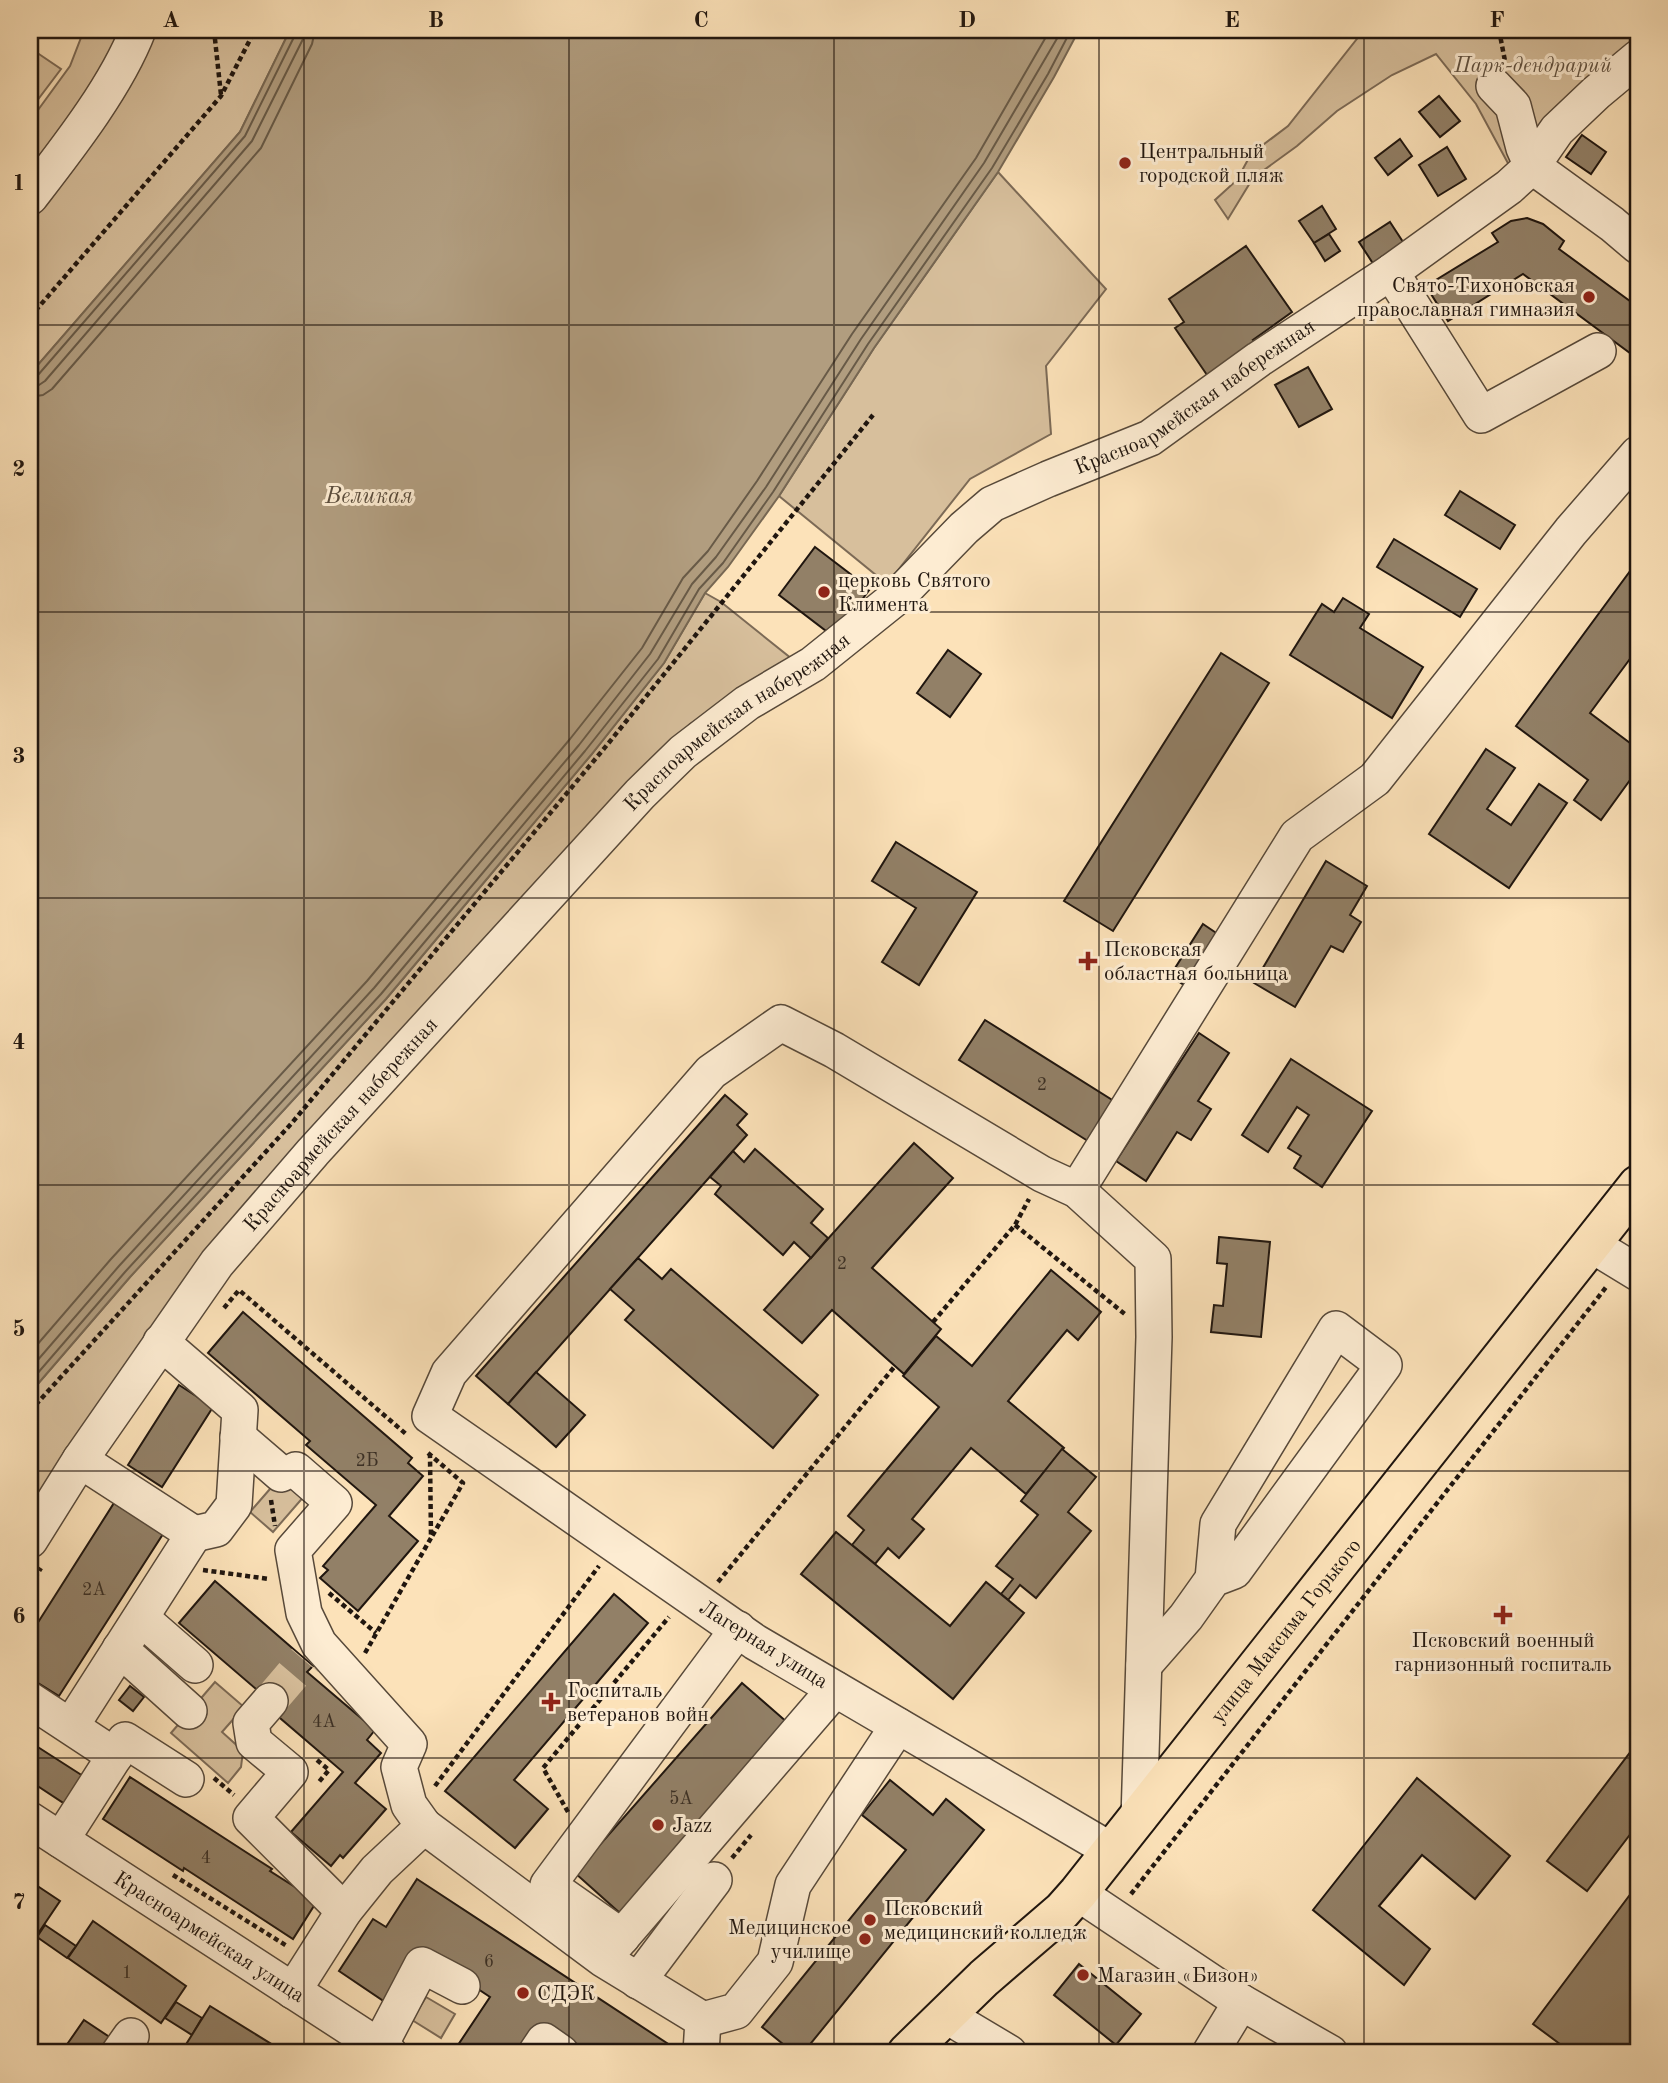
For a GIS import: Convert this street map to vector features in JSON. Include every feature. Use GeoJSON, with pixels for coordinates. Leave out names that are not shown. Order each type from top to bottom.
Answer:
{"type":"FeatureCollection","features":[{"type":"Feature","properties":{"kind":"main road","name":"улица Максима Горького"},"geometry":{"type":"LineString","coordinates":[[908,2053],[984,1978],[1062,1911],[1078,1893],[1638,1185]]}},
{"type":"Feature","properties":{"kind":"street"},"geometry":{"type":"LineString","coordinates":[[30,197],[100,100],[138,30]]}},
{"type":"Feature","properties":{"kind":"street","name":"Красноармейская набережная"},"geometry":{"type":"LineString","coordinates":[[30,1540],[80,1460],[217,1264],[313,1152],[630,804],[683,752],[747,703],[813,664],[900,596],[964,528],[992,504],[1150,438],[1259,359],[1391,272],[1509,187],[1532,166],[1558,130],[1638,58]]}},
{"type":"Feature","properties":{"kind":"street"},"geometry":{"type":"LineString","coordinates":[[1494,86],[1513,106],[1524,148],[1532,166],[1638,246]]}},
{"type":"Feature","properties":{"kind":"street"},"geometry":{"type":"LineString","coordinates":[[1391,272],[1481,415],[1598,351]]}},
{"type":"Feature","properties":{"kind":"street"},"geometry":{"type":"LineString","coordinates":[[1077,1189],[1297,836],[1375,779],[1572,531],[1638,454]]}},
{"type":"Feature","properties":{"kind":"street"},"geometry":{"type":"LineString","coordinates":[[420,1433],[449,1373],[711,1072],[781,1023],[834,1050],[1042,1174],[1077,1189],[1153,1259],[1154,1338],[1139,1818]]}},
{"type":"Feature","properties":{"kind":"street"},"geometry":{"type":"LineString","coordinates":[[1592,1245],[1631,1269]]}},
{"type":"Feature","properties":{"kind":"street"},"geometry":{"type":"LineString","coordinates":[[1144,1665],[1186,1617],[1213,1579],[1218,1524],[1336,1329],[1384,1366],[1234,1571],[1213,1579]]}},
{"type":"Feature","properties":{"kind":"street"},"geometry":{"type":"LineString","coordinates":[[80,1460],[194,1534],[216,1530],[234,1505],[240,1410],[161,1342]]}},
{"type":"Feature","properties":{"kind":"street","name":"Лагерная улица"},"geometry":{"type":"LineString","coordinates":[[420,1433],[615,1545],[755,1642],[1112,1851]]}},
{"type":"Feature","properties":{"kind":"street"},"geometry":{"type":"LineString","coordinates":[[238,1437],[334,1503],[293,1550],[312,1652],[350,1678],[409,1744],[400,1768],[409,1805],[426,1811],[612,1948]]}},
{"type":"Feature","properties":{"kind":"street"},"geometry":{"type":"LineString","coordinates":[[71,1727],[194,1534]]}},
{"type":"Feature","properties":{"kind":"street"},"geometry":{"type":"LineString","coordinates":[[141,1618],[195,1665]]}},
{"type":"Feature","properties":{"kind":"street"},"geometry":{"type":"LineString","coordinates":[[738,1629],[548,1885],[612,1948],[638,1981],[702,2036],[736,2011],[775,1962],[793,1885],[898,1726]]}},
{"type":"Feature","properties":{"kind":"street"},"geometry":{"type":"LineString","coordinates":[[120,1649],[189,1711]]}},
{"type":"Feature","properties":{"kind":"street"},"geometry":{"type":"LineString","coordinates":[[612,1948],[835,1689]]}},
{"type":"Feature","properties":{"kind":"street"},"geometry":{"type":"LineString","coordinates":[[30,1700],[116,1756]]}},
{"type":"Feature","properties":{"kind":"street"},"geometry":{"type":"LineString","coordinates":[[270,1701],[251,1723],[254,1742],[290,1772],[251,1818],[344,1912]]}},
{"type":"Feature","properties":{"kind":"street"},"geometry":{"type":"LineString","coordinates":[[61,1840],[125,1740],[202,1780]]}},
{"type":"Feature","properties":{"kind":"street"},"geometry":{"type":"LineString","coordinates":[[293,1991],[344,1912],[426,1811]]}},
{"type":"Feature","properties":{"kind":"street","name":"Красноармейская улица"},"geometry":{"type":"LineString","coordinates":[[30,1820],[384,2050]]}},
{"type":"Feature","properties":{"kind":"street"},"geometry":{"type":"LineString","coordinates":[[638,1981],[714,1881]]}},
{"type":"Feature","properties":{"kind":"street"},"geometry":{"type":"LineString","coordinates":[[1078,1893],[1241,2002],[1330,2053]]}},
{"type":"Feature","properties":{"kind":"street"},"geometry":{"type":"LineString","coordinates":[[384,2050],[422,1965],[462,1986]]}},
{"type":"Feature","properties":{"kind":"street"},"geometry":{"type":"LineString","coordinates":[[1210,2053],[1241,2002]]}},
{"type":"Feature","properties":{"kind":"street"},"geometry":{"type":"LineString","coordinates":[[947,2016],[1009,2053]]}},
{"type":"Feature","properties":{"kind":"street"},"geometry":{"type":"LineString","coordinates":[[536,2053],[544,2041],[561,2053]]}},
{"type":"Feature","properties":{"kind":"path"},"geometry":{"type":"LineString","coordinates":[[214,30],[221,96]]}},
{"type":"Feature","properties":{"kind":"path"},"geometry":{"type":"LineString","coordinates":[[30,317],[221,96],[255,30]]}},
{"type":"Feature","properties":{"kind":"path"},"geometry":{"type":"LineString","coordinates":[[30,1411],[291,1124],[607,746],[873,415]]}},
{"type":"Feature","properties":{"kind":"path"},"geometry":{"type":"LineString","coordinates":[[933,1322],[1015,1225],[1042,1174]]}},
{"type":"Feature","properties":{"kind":"path"},"geometry":{"type":"LineString","coordinates":[[1015,1225],[1154,1338]]}},
{"type":"Feature","properties":{"kind":"path"},"geometry":{"type":"LineString","coordinates":[[1114,1917],[1631,1269]]}},
{"type":"Feature","properties":{"kind":"path"},"geometry":{"type":"LineString","coordinates":[[239,1290],[420,1433],[430,1455],[431,1538]]}},
{"type":"Feature","properties":{"kind":"path"},"geometry":{"type":"LineString","coordinates":[[570,1816],[544,1768],[694,1600],[895,1366]]}},
{"type":"Feature","properties":{"kind":"path"},"geometry":{"type":"LineString","coordinates":[[350,1678],[463,1483],[430,1455]]}},
{"type":"Feature","properties":{"kind":"path"},"geometry":{"type":"LineString","coordinates":[[426,1811],[615,1545]]}},
{"type":"Feature","properties":{"kind":"path"},"geometry":{"type":"LineString","coordinates":[[200,1569],[269,1579]]}},
{"type":"Feature","properties":{"kind":"path"},"geometry":{"type":"LineString","coordinates":[[202,1780],[232,1794]]}},
{"type":"Feature","properties":{"kind":"path"},"geometry":{"type":"LineString","coordinates":[[166,1870],[311,1962]]}},
{"type":"Feature","properties":{"kind":"green space"},"geometry":{"type":"Polygon","coordinates":[[[84,30],[290,30],[240,132],[30,374],[30,121],[70,66],[84,30]]]}},
{"type":"Feature","properties":{"kind":"green space","name":"Парк-дендрарий"},"geometry":{"type":"Polygon","coordinates":[[[1364,30],[1638,30],[1638,67],[1510,167],[1476,104],[1436,54],[1392,75],[1337,111],[1297,146],[1253,178],[1228,219],[1215,200],[1237,180],[1251,154],[1288,126],[1364,30]]]}},
{"type":"Feature","properties":{"kind":"green space"},"geometry":{"type":"Polygon","coordinates":[[[30,48],[61,69],[30,110],[30,48]]]}},
{"type":"Feature","properties":{"kind":"green space"},"geometry":{"type":"Polygon","coordinates":[[[998,172],[1106,289],[1046,366],[1051,434],[970,479],[887,584],[779,496],[874,348],[998,172]]]}},
{"type":"Feature","properties":{"kind":"green space"},"geometry":{"type":"Polygon","coordinates":[[[705,593],[721,602],[792,659],[690,724],[484,946],[30,1525],[30,1393],[130,1277],[386,999],[591,755],[664,663],[705,593]]]}},
{"type":"Feature","properties":{"kind":"green space"},"geometry":{"type":"Polygon","coordinates":[[[283,1474],[306,1494],[273,1532],[250,1512],[283,1474]]]}},
{"type":"Feature","properties":{"kind":"green space"},"geometry":{"type":"Polygon","coordinates":[[[215,1682],[244,1707],[222,1732],[243,1751],[241,1767],[228,1783],[171,1733],[215,1682]]]}},
{"type":"Feature","properties":{"kind":"green space"},"geometry":{"type":"Polygon","coordinates":[[[426,1997],[455,2014],[441,2038],[412,2020],[426,1997]]]}},
{"type":"Feature","properties":{"kind":"water","name":"Великая"},"geometry":{"type":"Polygon","coordinates":[[[290,30],[1079,30],[998,172],[874,348],[779,496],[728,567],[705,593],[664,663],[591,755],[386,999],[130,1277],[30,1393],[30,374],[240,132],[290,30]]]}},
{"type":"Feature","properties":{"kind":"building"},"geometry":{"type":"Polygon","coordinates":[[[1439,96],[1460,121],[1440,137],[1419,112],[1439,96]]]}},
{"type":"Feature","properties":{"kind":"building"},"geometry":{"type":"Polygon","coordinates":[[[1582,135],[1606,152],[1591,174],[1566,157],[1582,135]]]}},
{"type":"Feature","properties":{"kind":"building"},"geometry":{"type":"Polygon","coordinates":[[[1400,139],[1412,156],[1388,175],[1375,158],[1400,139]]]}},
{"type":"Feature","properties":{"kind":"building"},"geometry":{"type":"Polygon","coordinates":[[[1447,147],[1466,179],[1438,196],[1419,165],[1447,147]]]}},
{"type":"Feature","properties":{"kind":"building"},"geometry":{"type":"Polygon","coordinates":[[[1322,206],[1336,229],[1314,243],[1299,221],[1322,206]]]}},
{"type":"Feature","properties":{"kind":"building","name":"Свято-Тихоновская православная гимназия"},"geometry":{"type":"Polygon","coordinates":[[[1527,218],[1543,224],[1564,241],[1559,249],[1638,307],[1638,359],[1523,274],[1448,321],[1426,286],[1498,242],[1492,233],[1511,221],[1527,218]]]}},
{"type":"Feature","properties":{"kind":"building"},"geometry":{"type":"Polygon","coordinates":[[[1390,222],[1405,245],[1374,265],[1359,242],[1390,222]]]}},
{"type":"Feature","properties":{"kind":"building"},"geometry":{"type":"Polygon","coordinates":[[[1329,234],[1340,251],[1325,261],[1314,243],[1329,234]]]}},
{"type":"Feature","properties":{"kind":"building"},"geometry":{"type":"Polygon","coordinates":[[[1246,246],[1292,312],[1253,340],[1256,343],[1207,375],[1175,328],[1184,322],[1169,299],[1246,246]]]}},
{"type":"Feature","properties":{"kind":"building"},"geometry":{"type":"Polygon","coordinates":[[[1308,367],[1332,409],[1299,427],[1275,385],[1308,367]]]}},
{"type":"Feature","properties":{"kind":"building"},"geometry":{"type":"Polygon","coordinates":[[[1460,491],[1515,525],[1500,549],[1445,515],[1460,491]]]}},
{"type":"Feature","properties":{"kind":"building"},"geometry":{"type":"Polygon","coordinates":[[[1394,539],[1477,589],[1460,617],[1377,567],[1394,539]]]}},
{"type":"Feature","properties":{"kind":"building","name":"церковь Святого Климента"},"geometry":{"type":"Polygon","coordinates":[[[815,547],[870,589],[834,637],[779,595],[815,547]]]}},
{"type":"Feature","properties":{"kind":"building"},"geometry":{"type":"Polygon","coordinates":[[[1636,563],[1638,648],[1590,713],[1638,749],[1638,769],[1601,820],[1574,800],[1588,780],[1516,726],[1636,563]]]}},
{"type":"Feature","properties":{"kind":"building"},"geometry":{"type":"Polygon","coordinates":[[[1343,598],[1369,614],[1360,628],[1423,667],[1392,718],[1290,655],[1322,604],[1334,612],[1343,598]]]}},
{"type":"Feature","properties":{"kind":"building"},"geometry":{"type":"Polygon","coordinates":[[[948,650],[981,674],[950,717],[917,693],[948,650]]]}},
{"type":"Feature","properties":{"kind":"building"},"geometry":{"type":"Polygon","coordinates":[[[1221,653],[1269,683],[1113,931],[1064,901],[1221,653]]]}},
{"type":"Feature","properties":{"kind":"building"},"geometry":{"type":"Polygon","coordinates":[[[1486,749],[1515,768],[1487,809],[1511,825],[1539,784],[1567,803],[1509,888],[1429,834],[1486,749]]]}},
{"type":"Feature","properties":{"kind":"building"},"geometry":{"type":"Polygon","coordinates":[[[896,842],[977,892],[919,985],[882,962],[916,908],[872,881],[896,842]]]}},
{"type":"Feature","properties":{"kind":"building"},"geometry":{"type":"Polygon","coordinates":[[[1326,861],[1367,886],[1350,915],[1361,922],[1343,952],[1331,946],[1295,1007],[1254,983],[1326,861]]]}},
{"type":"Feature","properties":{"kind":"building"},"geometry":{"type":"Polygon","coordinates":[[[1203,924],[1228,941],[1195,992],[1170,976],[1203,924]]]}},
{"type":"Feature","properties":{"kind":"building"},"geometry":{"type":"Polygon","coordinates":[[[985,1020],[1125,1108],[1099,1148],[959,1060],[985,1020]]]}},
{"type":"Feature","properties":{"kind":"building"},"geometry":{"type":"Polygon","coordinates":[[[1199,1033],[1229,1053],[1198,1101],[1211,1109],[1191,1140],[1177,1132],[1146,1181],[1116,1161],[1199,1033]]]}},
{"type":"Feature","properties":{"kind":"building"},"geometry":{"type":"Polygon","coordinates":[[[1291,1059],[1372,1111],[1322,1187],[1294,1168],[1301,1156],[1288,1148],[1309,1115],[1297,1107],[1268,1152],[1242,1135],[1291,1059]]]}},
{"type":"Feature","properties":{"kind":"building"},"geometry":{"type":"Polygon","coordinates":[[[725,1095],[747,1114],[737,1125],[747,1135],[508,1404],[476,1376],[725,1095]]]}},
{"type":"Feature","properties":{"kind":"building"},"geometry":{"type":"Polygon","coordinates":[[[914,1143],[953,1178],[872,1268],[941,1329],[904,1374],[832,1310],[802,1343],[764,1310],[914,1143]]]}},
{"type":"Feature","properties":{"kind":"building"},"geometry":{"type":"Polygon","coordinates":[[[755,1149],[823,1209],[811,1223],[828,1238],[811,1258],[794,1242],[783,1255],[715,1194],[721,1186],[710,1177],[733,1151],[744,1162],[755,1149]]]}},
{"type":"Feature","properties":{"kind":"building"},"geometry":{"type":"Polygon","coordinates":[[[1219,1237],[1270,1242],[1261,1337],[1211,1332],[1214,1305],[1223,1306],[1227,1264],[1217,1263],[1219,1237]]]}},
{"type":"Feature","properties":{"kind":"building"},"geometry":{"type":"Polygon","coordinates":[[[638,1258],[662,1279],[671,1269],[818,1395],[773,1448],[625,1320],[634,1310],[610,1289],[638,1258]]]}},
{"type":"Feature","properties":{"kind":"building"},"geometry":{"type":"Polygon","coordinates":[[[1051,1270],[1101,1312],[1078,1340],[1067,1330],[1008,1401],[1064,1448],[1026,1494],[971,1448],[912,1519],[924,1529],[899,1558],[888,1548],[875,1564],[852,1545],[864,1530],[848,1516],[939,1407],[903,1376],[936,1336],[972,1366],[1051,1270]]]}},
{"type":"Feature","properties":{"kind":"building"},"geometry":{"type":"Polygon","coordinates":[[[243,1312],[412,1458],[408,1463],[423,1476],[389,1516],[418,1541],[358,1611],[320,1578],[328,1570],[323,1566],[376,1505],[306,1445],[310,1441],[208,1353],[243,1312]]]}},
{"type":"Feature","properties":{"kind":"building"},"geometry":{"type":"Polygon","coordinates":[[[536,1372],[585,1415],[556,1447],[508,1404],[536,1372]]]}},
{"type":"Feature","properties":{"kind":"building"},"geometry":{"type":"Polygon","coordinates":[[[179,1385],[213,1407],[162,1487],[128,1465],[179,1385]]]}},
{"type":"Feature","properties":{"kind":"building"},"geometry":{"type":"Polygon","coordinates":[[[1062,1449],[1096,1477],[1068,1512],[1091,1531],[1036,1598],[1020,1585],[1008,1600],[1001,1594],[1013,1579],[996,1566],[1038,1515],[1021,1501],[1062,1449]]]}},
{"type":"Feature","properties":{"kind":"building"},"geometry":{"type":"Polygon","coordinates":[[[114,1503],[163,1534],[59,1696],[30,1678],[30,1635],[114,1503]]]}},
{"type":"Feature","properties":{"kind":"building"},"geometry":{"type":"Polygon","coordinates":[[[836,1532],[950,1626],[986,1582],[1024,1613],[953,1699],[801,1574],[836,1532]]]}},
{"type":"Feature","properties":{"kind":"building"},"geometry":{"type":"Polygon","coordinates":[[[215,1581],[313,1666],[307,1672],[375,1730],[367,1740],[381,1753],[355,1783],[386,1809],[343,1858],[340,1855],[331,1866],[291,1832],[343,1772],[273,1712],[277,1707],[179,1623],[215,1581]]]}},
{"type":"Feature","properties":{"kind":"building","name":"Госпиталь ветеранов войн"},"geometry":{"type":"Polygon","coordinates":[[[614,1594],[648,1623],[514,1780],[548,1809],[515,1848],[445,1791],[614,1594]]]}},
{"type":"Feature","properties":{"kind":"building"},"geometry":{"type":"Polygon","coordinates":[[[742,1683],[788,1723],[621,1914],[575,1873],[742,1683]]]}},
{"type":"Feature","properties":{"kind":"building"},"geometry":{"type":"Polygon","coordinates":[[[130,1686],[144,1697],[133,1711],[119,1700],[130,1686]]]}},
{"type":"Feature","properties":{"kind":"building"},"geometry":{"type":"Polygon","coordinates":[[[30,1742],[83,1776],[65,1804],[30,1781],[30,1742]]]}},
{"type":"Feature","properties":{"kind":"building"},"geometry":{"type":"Polygon","coordinates":[[[1638,1742],[1638,1824],[1587,1891],[1547,1861],[1638,1742]]]}},
{"type":"Feature","properties":{"kind":"building"},"geometry":{"type":"Polygon","coordinates":[[[130,1777],[317,1901],[293,1939],[103,1819],[130,1777]]]}},
{"type":"Feature","properties":{"kind":"building"},"geometry":{"type":"Polygon","coordinates":[[[1417,1778],[1510,1856],[1475,1899],[1422,1855],[1379,1906],[1430,1949],[1404,1985],[1313,1910],[1417,1778]]]}},
{"type":"Feature","properties":{"kind":"building","name":"Медицинское училище"},"geometry":{"type":"Polygon","coordinates":[[[890,1780],[933,1815],[946,1799],[984,1830],[803,2053],[794,2053],[762,2027],[906,1850],[862,1815],[890,1780]]]}},
{"type":"Feature","properties":{"kind":"building"},"geometry":{"type":"Polygon","coordinates":[[[417,1879],[682,2053],[465,2053],[456,2048],[490,1997],[422,1952],[388,2004],[339,1971],[373,1919],[386,1927],[417,1879]]]}},
{"type":"Feature","properties":{"kind":"building"},"geometry":{"type":"Polygon","coordinates":[[[30,1881],[60,1901],[35,1938],[30,1934],[30,1881]]]}},
{"type":"Feature","properties":{"kind":"building"},"geometry":{"type":"Polygon","coordinates":[[[1638,1884],[1638,2053],[1572,2053],[1533,2024],[1638,1884]]]}},
{"type":"Feature","properties":{"kind":"building"},"geometry":{"type":"Polygon","coordinates":[[[93,1921],[186,1986],[161,2023],[68,1958],[93,1921]]]}},
{"type":"Feature","properties":{"kind":"building"},"geometry":{"type":"Polygon","coordinates":[[[45,1925],[76,1946],[67,1958],[37,1937],[45,1925]]]}},
{"type":"Feature","properties":{"kind":"building"},"geometry":{"type":"Polygon","coordinates":[[[1079,1964],[1141,2014],[1116,2045],[1054,1995],[1079,1964]]]}},
{"type":"Feature","properties":{"kind":"building"},"geometry":{"type":"Polygon","coordinates":[[[176,2002],[202,2018],[192,2035],[165,2018],[176,2002]]]}},
{"type":"Feature","properties":{"kind":"building"},"geometry":{"type":"Polygon","coordinates":[[[210,2006],[286,2053],[196,2053],[185,2046],[210,2006]]]}},
{"type":"Feature","properties":{"kind":"building"},"geometry":{"type":"Polygon","coordinates":[[[84,2020],[114,2040],[105,2053],[61,2053],[84,2020]]]}},
{"type":"Feature","properties":{"kind":"tunnel"},"geometry":{"type":"LineString","coordinates":[[270,1701],[305,1660]]}},
{"type":"Feature","properties":{"kind":"place","name":"Центральный городской пляж"},"geometry":{"type":"Point","coordinates":[1125,163]}},
{"type":"Feature","properties":{"kind":"place","name":"Свято-Тихоновская православная гимназия"},"geometry":{"type":"Point","coordinates":[1589,297]}},
{"type":"Feature","properties":{"kind":"place","name":"церковь Святого Климента"},"geometry":{"type":"Point","coordinates":[824,592]}},
{"type":"Feature","properties":{"kind":"place","name":"Псковская областная больница"},"geometry":{"type":"Point","coordinates":[1088,961]}},
{"type":"Feature","properties":{"kind":"place","name":"Псковский военный гарнизонный госпиталь"},"geometry":{"type":"Point","coordinates":[1503,1615]}},
{"type":"Feature","properties":{"kind":"place","name":"Госпиталь ветеранов войн"},"geometry":{"type":"Point","coordinates":[551,1702]}},
{"type":"Feature","properties":{"kind":"place","name":"Jazz"},"geometry":{"type":"Point","coordinates":[658,1825]}},
{"type":"Feature","properties":{"kind":"place","name":"Псковский медицинский колледж"},"geometry":{"type":"Point","coordinates":[870,1920]}},
{"type":"Feature","properties":{"kind":"place","name":"Медицинское училище"},"geometry":{"type":"Point","coordinates":[865,1939]}},
{"type":"Feature","properties":{"kind":"place","name":"Магазин «Бизон»"},"geometry":{"type":"Point","coordinates":[1083,1975]}},
{"type":"Feature","properties":{"kind":"place","name":"СДЭК"},"geometry":{"type":"Point","coordinates":[523,1993]}}]}
